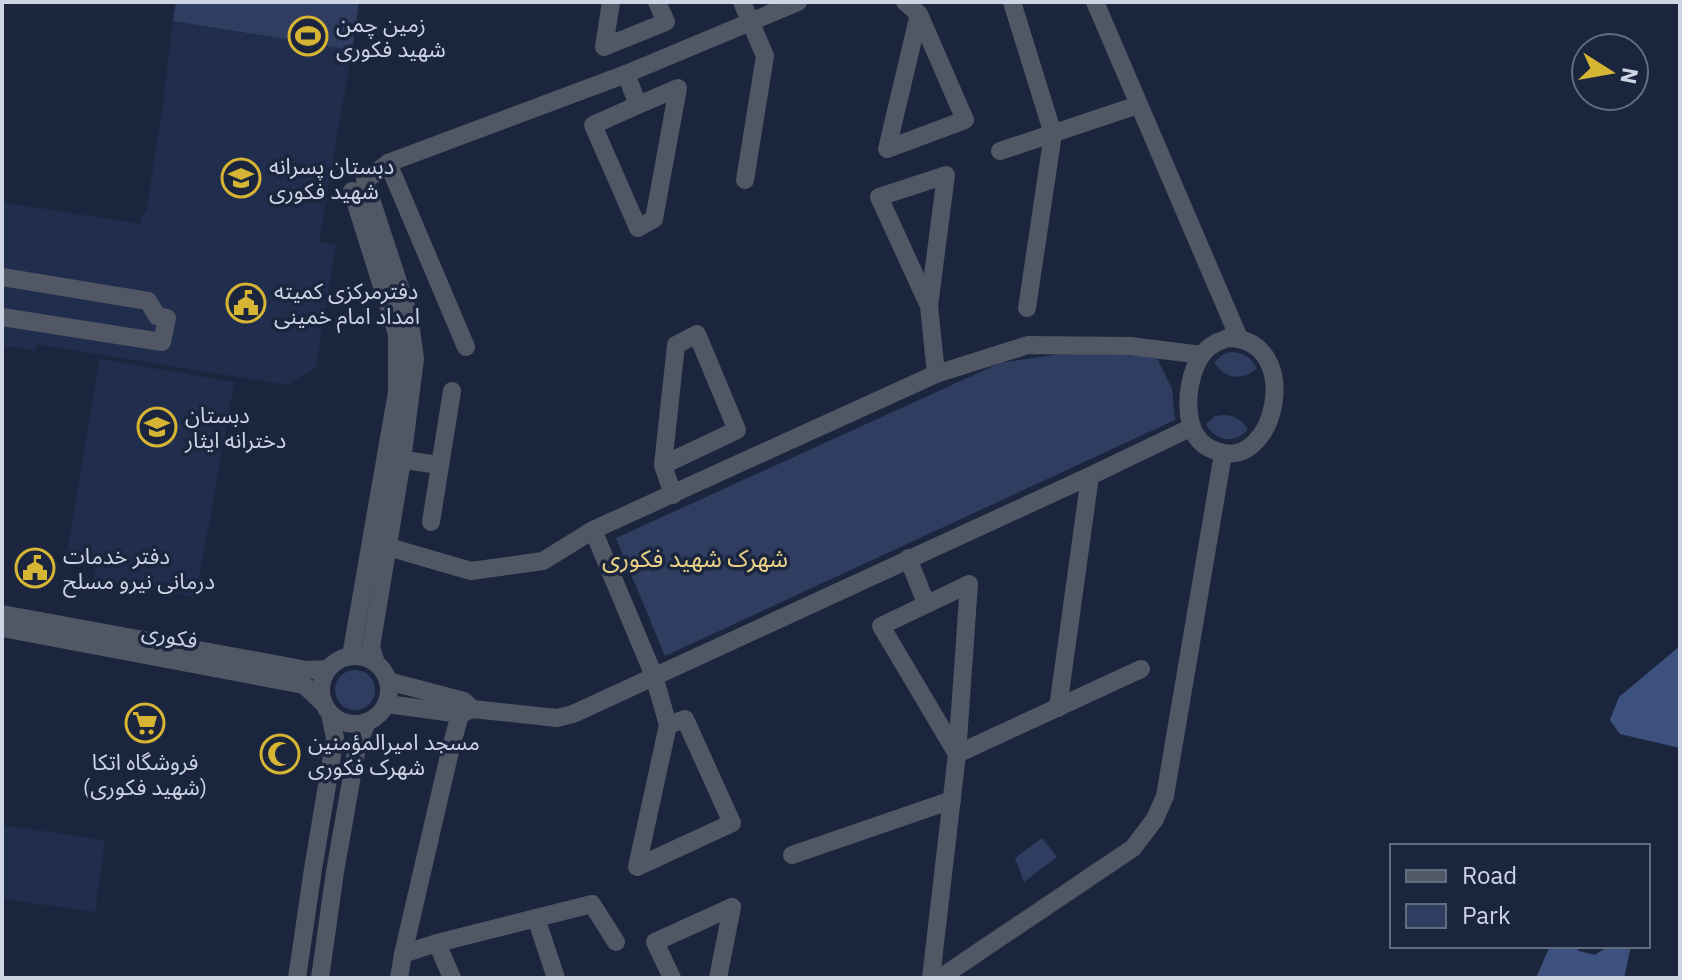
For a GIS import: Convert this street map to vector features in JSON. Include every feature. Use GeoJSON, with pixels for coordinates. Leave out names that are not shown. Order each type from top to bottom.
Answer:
{"type":"FeatureCollection","features":[{"type":"Feature","properties":{"kind":"street"},"geometry":{"type":"LineString","coordinates":[[611,2],[604,47],[666,22],[657,2]]}},
{"type":"Feature","properties":{"kind":"street"},"geometry":{"type":"LineString","coordinates":[[742,2],[765,56],[745,180]]}},
{"type":"Feature","properties":{"kind":"street"},"geometry":{"type":"LineString","coordinates":[[376,663],[371,647],[380,544],[393,458],[414,370],[413,337],[409,315],[358,186],[388,163],[626,74],[798,2]]}},
{"type":"Feature","properties":{"kind":"street"},"geometry":{"type":"LineString","coordinates":[[1012,2],[1053,134],[1027,308]]}},
{"type":"Feature","properties":{"kind":"street"},"geometry":{"type":"LineString","coordinates":[[1095,2],[1239,338]]}},
{"type":"Feature","properties":{"kind":"street"},"geometry":{"type":"LineString","coordinates":[[912,8],[965,120],[887,149],[908,59],[912,8]]}},
{"type":"Feature","properties":{"kind":"street"},"geometry":{"type":"LineString","coordinates":[[637,34],[650,64]]}},
{"type":"Feature","properties":{"kind":"street"},"geometry":{"type":"LineString","coordinates":[[626,74],[638,105]]}},
{"type":"Feature","properties":{"kind":"street"},"geometry":{"type":"LineString","coordinates":[[678,88],[654,219],[638,228],[593,125],[638,105],[678,88]]}},
{"type":"Feature","properties":{"kind":"street"},"geometry":{"type":"LineString","coordinates":[[1000,151],[1138,105]]}},
{"type":"Feature","properties":{"kind":"street"},"geometry":{"type":"LineString","coordinates":[[388,163],[466,347]]}},
{"type":"Feature","properties":{"kind":"street"},"geometry":{"type":"LineString","coordinates":[[929,306],[879,197],[946,175],[929,306],[936,374]]}},
{"type":"Feature","properties":{"kind":"street"},"geometry":{"type":"LineString","coordinates":[[2,277],[148,301],[157,316],[167,318],[162,342],[2,317]]}},
{"type":"Feature","properties":{"kind":"street"},"geometry":{"type":"LineString","coordinates":[[663,465],[737,430],[697,334],[676,345],[663,465],[673,495]]}},
{"type":"Feature","properties":{"kind":"street"},"geometry":{"type":"LineString","coordinates":[[1228,338],[1239,338],[1259,347],[1266,355],[1273,378],[1273,402],[1261,437],[1254,445],[1244,451],[1223,454],[1213,451],[1196,437],[1188,402],[1189,390],[1196,367],[1209,347],[1228,338]]}},
{"type":"Feature","properties":{"kind":"street"},"geometry":{"type":"LineString","coordinates":[[380,544],[471,571],[543,561],[593,530],[936,374],[1028,345],[1130,346],[1202,355]]}},
{"type":"Feature","properties":{"kind":"street"},"geometry":{"type":"LineString","coordinates":[[431,522],[452,391]]}},
{"type":"Feature","properties":{"kind":"street"},"geometry":{"type":"LineString","coordinates":[[387,704],[466,708],[557,718],[573,714],[1192,427]]}},
{"type":"Feature","properties":{"kind":"street"},"geometry":{"type":"LineString","coordinates":[[940,978],[1133,848],[1155,819],[1165,796],[1223,454]]}},
{"type":"Feature","properties":{"kind":"street"},"geometry":{"type":"LineString","coordinates":[[393,458],[439,465]]}},
{"type":"Feature","properties":{"kind":"street"},"geometry":{"type":"LineString","coordinates":[[1058,708],[1090,476]]}},
{"type":"Feature","properties":{"kind":"street"},"geometry":{"type":"LineString","coordinates":[[593,530],[654,676],[668,725],[637,867],[732,823],[685,719],[668,725]]}},
{"type":"Feature","properties":{"kind":"street"},"geometry":{"type":"LineString","coordinates":[[351,656],[380,544]]}},
{"type":"Feature","properties":{"kind":"street"},"geometry":{"type":"LineString","coordinates":[[908,558],[926,603]]}},
{"type":"Feature","properties":{"kind":"street"},"geometry":{"type":"LineString","coordinates":[[931,978],[957,754],[969,584],[881,626],[957,754]]}},
{"type":"Feature","properties":{"kind":"street","name":"فکوری"},"geometry":{"type":"LineString","coordinates":[[2,614],[307,670],[328,669]]}},
{"type":"Feature","properties":{"kind":"street","name":"فکوری"},"geometry":{"type":"LineString","coordinates":[[2,628],[304,685],[327,708]]}},
{"type":"Feature","properties":{"kind":"street"},"geometry":{"type":"LineString","coordinates":[[297,978],[335,738],[327,708],[321,685],[328,669],[342,658],[368,658],[382,668],[390,689],[382,712],[367,722],[350,724],[341,722],[327,708]]}},
{"type":"Feature","properties":{"kind":"street"},"geometry":{"type":"LineString","coordinates":[[957,754],[1141,669]]}},
{"type":"Feature","properties":{"kind":"street"},"geometry":{"type":"LineString","coordinates":[[388,681],[466,708]]}},
{"type":"Feature","properties":{"kind":"street"},"geometry":{"type":"LineString","coordinates":[[399,978],[447,761],[466,708]]}},
{"type":"Feature","properties":{"kind":"street"},"geometry":{"type":"LineString","coordinates":[[320,978],[357,747],[367,722]]}},
{"type":"Feature","properties":{"kind":"street"},"geometry":{"type":"LineString","coordinates":[[792,855],[952,800]]}},
{"type":"Feature","properties":{"kind":"street"},"geometry":{"type":"LineString","coordinates":[[313,869],[335,872]]}},
{"type":"Feature","properties":{"kind":"street"},"geometry":{"type":"LineString","coordinates":[[403,954],[592,904],[616,942]]}},
{"type":"Feature","properties":{"kind":"street"},"geometry":{"type":"LineString","coordinates":[[672,978],[655,942],[732,907],[718,978]]}},
{"type":"Feature","properties":{"kind":"street"},"geometry":{"type":"LineString","coordinates":[[536,918],[556,978]]}},
{"type":"Feature","properties":{"kind":"street"},"geometry":{"type":"LineString","coordinates":[[437,943],[452,978]]}},
{"type":"Feature","properties":{"kind":"shaded area"},"geometry":{"type":"Polygon","coordinates":[[[173,21],[352,50],[319,242],[336,245],[316,368],[287,385],[36,344],[35,351],[2,345],[2,202],[140,224],[143,213],[146,213],[173,21]]]}},
{"type":"Feature","properties":{"kind":"shaded area"},"geometry":{"type":"Polygon","coordinates":[[[100,359],[234,382],[196,597],[94,579],[97,560],[67,555],[100,359]]]}},
{"type":"Feature","properties":{"kind":"shaded area"},"geometry":{"type":"Polygon","coordinates":[[[1680,646],[1680,748],[1620,734],[1610,720],[1619,697],[1680,646]]]}},
{"type":"Feature","properties":{"kind":"shaded area"},"geometry":{"type":"Polygon","coordinates":[[[2,825],[105,840],[95,912],[2,899],[2,825]]]}},
{"type":"Feature","properties":{"kind":"shaded area"},"geometry":{"type":"Polygon","coordinates":[[[1549,948],[1577,948],[1595,955],[1604,948],[1631,948],[1624,978],[1536,978],[1549,948]]]}},
{"type":"Feature","properties":{"kind":"green space","name":"زمین چمن شهید فکوری"},"geometry":{"type":"Polygon","coordinates":[[[176,2],[359,2],[352,50],[173,21],[176,2]]]}},
{"type":"Feature","properties":{"kind":"green space"},"geometry":{"type":"Polygon","coordinates":[[[1230,352],[1246,356],[1257,368],[1240,377],[1228,375],[1214,362],[1230,352]]]}},
{"type":"Feature","properties":{"kind":"green space"},"geometry":{"type":"Polygon","coordinates":[[[1066,353],[1156,356],[1172,389],[1175,420],[665,656],[616,538],[1000,363],[1066,353]]]}},
{"type":"Feature","properties":{"kind":"green space"},"geometry":{"type":"Polygon","coordinates":[[[1215,416],[1237,418],[1248,430],[1237,438],[1220,438],[1206,424],[1215,416]]]}},
{"type":"Feature","properties":{"kind":"green space"},"geometry":{"type":"Polygon","coordinates":[[[355,670],[369,676],[375,690],[369,704],[355,710],[341,704],[335,690],[341,676],[355,670]]]}},
{"type":"Feature","properties":{"kind":"green space"},"geometry":{"type":"Polygon","coordinates":[[[1042,838],[1057,857],[1024,882],[1015,858],[1042,838]]]}},
{"type":"Feature","properties":{"kind":"place","name":"زمین چمن شهید فکوری"},"geometry":{"type":"Point","coordinates":[308,36]}},
{"type":"Feature","properties":{"kind":"place","name":"دبستان پسرانه شهید فکوری"},"geometry":{"type":"Point","coordinates":[241,178]}},
{"type":"Feature","properties":{"kind":"place","name":"دفترمرکزی کمیته امداد امام خمینی"},"geometry":{"type":"Point","coordinates":[246,303]}},
{"type":"Feature","properties":{"kind":"place","name":"دبستان دخترانه ایثار"},"geometry":{"type":"Point","coordinates":[157,427]}},
{"type":"Feature","properties":{"kind":"place","name":"دفتر خدمات درمانی نیرو مسلح"},"geometry":{"type":"Point","coordinates":[35,568]}},
{"type":"Feature","properties":{"kind":"place","name":"فروشگاه اتکا (شهید فکوری)"},"geometry":{"type":"Point","coordinates":[145,723]}},
{"type":"Feature","properties":{"kind":"place","name":"مسجد امیرالمؤمنین شهرک فکوری"},"geometry":{"type":"Point","coordinates":[280,754]}},
{"type":"Feature","properties":{"kind":"district","name":"شهرک شهید فکوری"},"geometry":{"type":"Point","coordinates":[695,558]}}]}
